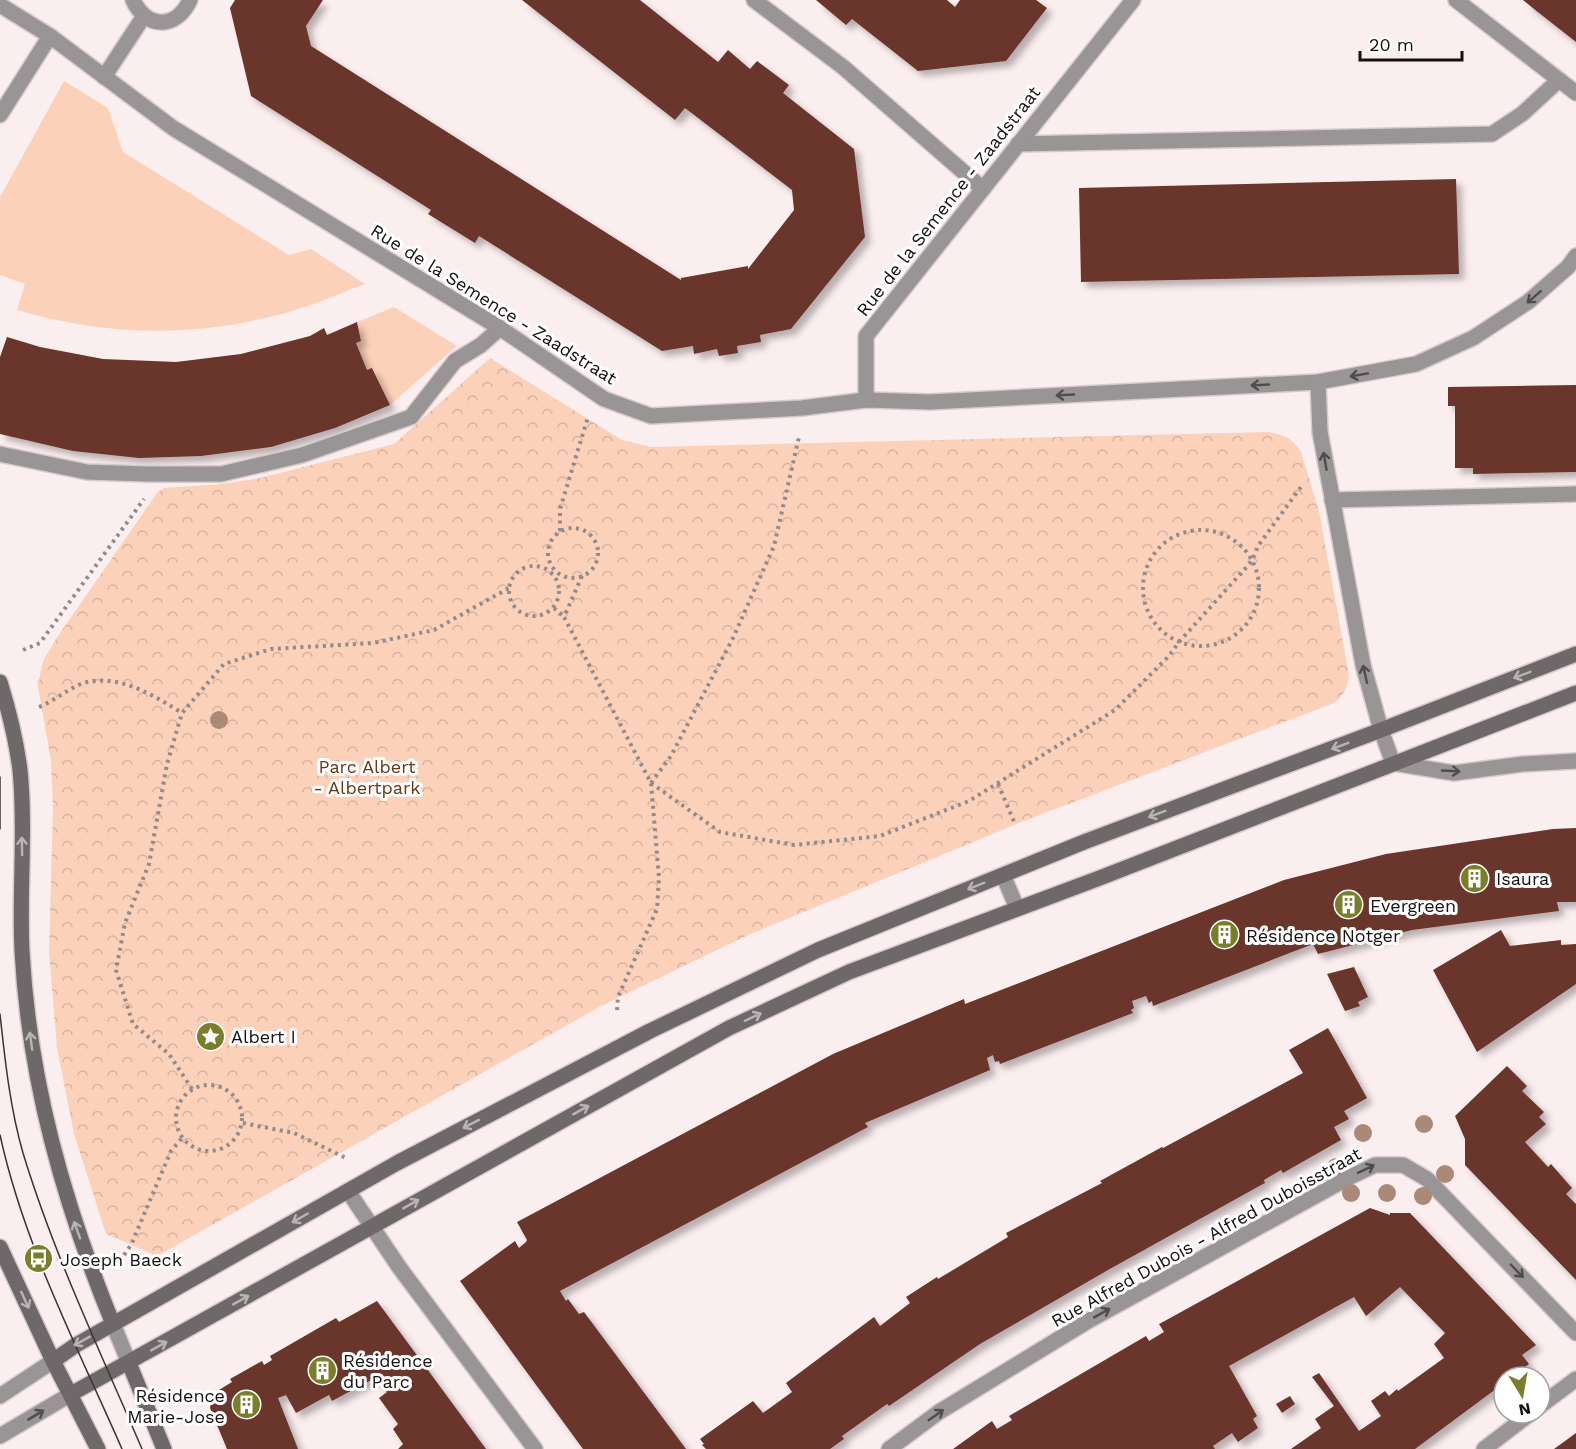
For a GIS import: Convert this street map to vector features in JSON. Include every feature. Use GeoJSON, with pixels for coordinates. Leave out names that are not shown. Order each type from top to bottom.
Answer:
{"type":"FeatureCollection","features":[{"type":"Feature","properties":{"kind":"street"},"geometry":{"type":"LineString","coordinates":[[133,0],[139,12],[149,20],[162,22],[175,20],[185,11],[190,0]]}},
{"type":"Feature","properties":{"kind":"street"},"geometry":{"type":"LineString","coordinates":[[754,0],[843,67],[983,189]]}},
{"type":"Feature","properties":{"kind":"street","name":"Rue de la Semence - Zaadstraat"},"geometry":{"type":"LineString","coordinates":[[0,5],[50,36],[173,128],[500,328],[604,399],[651,416],[802,408],[866,400],[866,336],[1133,0]]}},
{"type":"Feature","properties":{"kind":"street"},"geometry":{"type":"LineString","coordinates":[[1456,0],[1576,93]]}},
{"type":"Feature","properties":{"kind":"street"},"geometry":{"type":"LineString","coordinates":[[104,77],[144,16]]}},
{"type":"Feature","properties":{"kind":"street"},"geometry":{"type":"LineString","coordinates":[[0,115],[50,36]]}},
{"type":"Feature","properties":{"kind":"street"},"geometry":{"type":"LineString","coordinates":[[1018,144],[1492,134],[1522,114],[1559,80]]}},
{"type":"Feature","properties":{"kind":"street"},"geometry":{"type":"LineString","coordinates":[[866,400],[930,402],[1318,382],[1416,364],[1473,338],[1528,302],[1568,267],[1576,256]]}},
{"type":"Feature","properties":{"kind":"street"},"geometry":{"type":"LineString","coordinates":[[0,454],[87,472],[168,474],[221,474],[302,455],[411,417],[455,361],[481,345],[500,328]]}},
{"type":"Feature","properties":{"kind":"street"},"geometry":{"type":"LineString","coordinates":[[1318,382],[1320,432],[1362,665],[1393,763]]}},
{"type":"Feature","properties":{"kind":"street"},"geometry":{"type":"LineString","coordinates":[[1332,500],[1576,494]]}},
{"type":"Feature","properties":{"kind":"street"},"geometry":{"type":"LineString","coordinates":[[0,1396],[76,1345],[397,1163],[661,1026],[818,950],[1084,842],[1576,654]]}},
{"type":"Feature","properties":{"kind":"street"},"geometry":{"type":"LineString","coordinates":[[0,682],[12,719],[20,772],[22,950],[27,1011],[38,1086],[55,1159],[73,1218],[113,1324],[165,1449]]}},
{"type":"Feature","properties":{"kind":"street"},"geometry":{"type":"LineString","coordinates":[[0,1436],[70,1394],[729,1028],[849,972],[1097,879],[1576,693]]}},
{"type":"Feature","properties":{"kind":"street"},"geometry":{"type":"LineString","coordinates":[[1393,763],[1454,773],[1523,764],[1576,761]]}},
{"type":"Feature","properties":{"kind":"street"},"geometry":{"type":"LineString","coordinates":[[1003,875],[1017,908]]}},
{"type":"Feature","properties":{"kind":"street","name":"Rue Alfred Dubois - Alfred Duboisstraat"},"geometry":{"type":"LineString","coordinates":[[889,1449],[939,1412],[1088,1321],[1273,1218],[1375,1165],[1403,1165],[1427,1179],[1576,1333]]}},
{"type":"Feature","properties":{"kind":"street"},"geometry":{"type":"LineString","coordinates":[[348,1191],[371,1226],[535,1449]]}},
{"type":"Feature","properties":{"kind":"street"},"geometry":{"type":"LineString","coordinates":[[0,1247],[53,1361],[98,1449]]}},
{"type":"Feature","properties":{"kind":"street"},"geometry":{"type":"LineString","coordinates":[[1552,1397],[1576,1379]]}},
{"type":"Feature","properties":{"kind":"street"},"geometry":{"type":"LineString","coordinates":[[1484,1449],[1515,1425]]}},
{"type":"Feature","properties":{"kind":"path"},"geometry":{"type":"LineString","coordinates":[[560,531],[560,509],[588,416],[592,412]]}},
{"type":"Feature","properties":{"kind":"path"},"geometry":{"type":"LineString","coordinates":[[651,783],[671,756],[733,638],[774,546],[799,436]]}},
{"type":"Feature","properties":{"kind":"path"},"geometry":{"type":"LineString","coordinates":[[651,783],[720,832],[794,845],[880,836],[969,801],[1114,710],[1169,656],[1252,561],[1257,546],[1309,477]]}},
{"type":"Feature","properties":{"kind":"path"},"geometry":{"type":"LineString","coordinates":[[22,650],[40,644],[144,498]]}},
{"type":"Feature","properties":{"kind":"path"},"geometry":{"type":"LineString","coordinates":[[560,531],[552,539],[549,549],[549,560],[553,571],[558,584],[559,596],[554,608],[543,615],[523,614],[510,598],[509,588],[513,578],[521,570],[542,567],[553,571],[562,576],[572,578],[582,576],[593,569],[598,558],[598,545],[591,534],[581,529],[570,528],[560,531]]}},
{"type":"Feature","properties":{"kind":"path"},"geometry":{"type":"LineString","coordinates":[[1190,531],[1208,531],[1226,536],[1241,546],[1252,561],[1259,591],[1256,607],[1238,632],[1225,641],[1194,646],[1179,642],[1163,632],[1151,618],[1144,601],[1143,583],[1147,565],[1158,549],[1172,538],[1190,531]]}},
{"type":"Feature","properties":{"kind":"path"},"geometry":{"type":"LineString","coordinates":[[564,617],[582,576]]}},
{"type":"Feature","properties":{"kind":"path"},"geometry":{"type":"LineString","coordinates":[[192,1089],[169,1054],[133,1024],[116,970],[125,923],[149,864],[167,764],[182,713],[224,664],[271,649],[373,643],[434,630],[509,588]]}},
{"type":"Feature","properties":{"kind":"path"},"geometry":{"type":"LineString","coordinates":[[554,608],[564,617],[651,783],[658,879],[657,909],[618,997],[617,1011]]}},
{"type":"Feature","properties":{"kind":"path"},"geometry":{"type":"LineString","coordinates":[[39,707],[82,683],[109,681],[146,691],[182,713]]}},
{"type":"Feature","properties":{"kind":"path"},"geometry":{"type":"LineString","coordinates":[[998,784],[1015,824]]}},
{"type":"Feature","properties":{"kind":"path"},"geometry":{"type":"LineString","coordinates":[[206,1085],[221,1086],[234,1095],[242,1108],[243,1123],[237,1138],[225,1149],[209,1152],[194,1149],[182,1138],[176,1125],[176,1112],[182,1099],[192,1089],[206,1085]]}},
{"type":"Feature","properties":{"kind":"path"},"geometry":{"type":"LineString","coordinates":[[243,1123],[294,1133],[346,1158]]}},
{"type":"Feature","properties":{"kind":"path"},"geometry":{"type":"LineString","coordinates":[[124,1255],[131,1245],[171,1150],[182,1138]]}},
{"type":"Feature","properties":{"kind":"green space"},"geometry":{"type":"Polygon","coordinates":[[[64,81],[108,108],[123,152],[289,255],[311,249],[365,284],[278,315],[203,329],[171,331],[109,328],[78,324],[17,310],[25,284],[0,275],[0,197],[64,81]]]}},
{"type":"Feature","properties":{"kind":"green space"},"geometry":{"type":"Polygon","coordinates":[[[394,307],[457,346],[390,405],[373,368],[367,370],[356,343],[361,341],[357,322],[394,307]]]}},
{"type":"Feature","properties":{"kind":"green space","name":"Parc Albert - Albertpark"},"geometry":{"type":"Polygon","coordinates":[[[490,358],[622,440],[651,447],[1267,432],[1283,436],[1295,443],[1301,452],[1319,511],[1349,675],[1346,687],[1341,697],[1334,703],[1029,819],[748,935],[601,1006],[157,1256],[106,1234],[74,1134],[57,1048],[49,952],[53,807],[51,761],[37,681],[43,661],[157,493],[164,488],[222,484],[260,478],[394,444],[490,358]]]}},
{"type":"Feature","properties":{"kind":"building"},"geometry":{"type":"Polygon","coordinates":[[[235,0],[323,0],[306,26],[311,46],[681,280],[681,278],[748,266],[748,269],[794,210],[792,190],[685,108],[675,120],[522,0],[640,0],[718,62],[728,50],[750,69],[757,61],[789,85],[783,93],[854,149],[865,237],[791,329],[760,335],[761,342],[737,346],[738,353],[719,356],[717,349],[694,354],[693,346],[662,351],[479,236],[475,243],[428,214],[431,210],[251,96],[230,8],[235,0]]]}},
{"type":"Feature","properties":{"kind":"building"},"geometry":{"type":"Polygon","coordinates":[[[816,0],[947,0],[955,7],[960,0],[1036,0],[1047,8],[1006,61],[918,71],[852,19],[846,25],[816,0]]]}},
{"type":"Feature","properties":{"kind":"building"},"geometry":{"type":"Polygon","coordinates":[[[1523,0],[1576,0],[1576,42],[1534,9],[1523,0]]]}},
{"type":"Feature","properties":{"kind":"building"},"geometry":{"type":"Polygon","coordinates":[[[1456,179],[1459,274],[1081,282],[1079,188],[1456,179]]]}},
{"type":"Feature","properties":{"kind":"building"},"geometry":{"type":"Polygon","coordinates":[[[357,322],[361,341],[356,343],[367,370],[372,368],[390,405],[335,428],[271,447],[201,456],[139,458],[73,451],[0,434],[0,357],[7,337],[40,347],[103,359],[176,362],[241,354],[310,336],[324,328],[327,335],[357,322]]]}},
{"type":"Feature","properties":{"kind":"building"},"geometry":{"type":"Polygon","coordinates":[[[1576,385],[1576,472],[1473,474],[1473,468],[1455,468],[1455,406],[1448,406],[1448,387],[1576,385]]]}},
{"type":"Feature","properties":{"kind":"building"},"geometry":{"type":"Polygon","coordinates":[[[1576,828],[1576,902],[1557,902],[1559,911],[1412,930],[1318,954],[1313,944],[1153,1006],[1152,1001],[1149,1003],[1146,996],[1132,1001],[1133,1013],[1000,1064],[999,1061],[995,1062],[993,1055],[987,1058],[990,1070],[865,1123],[868,1127],[560,1291],[579,1314],[584,1312],[686,1449],[583,1449],[460,1281],[515,1241],[519,1248],[526,1242],[517,1222],[833,1054],[964,999],[965,1004],[1284,880],[1386,854],[1553,829],[1576,828]]]}},
{"type":"Feature","properties":{"kind":"building"},"geometry":{"type":"Polygon","coordinates":[[[1501,930],[1510,946],[1561,940],[1561,945],[1576,944],[1576,984],[1477,1052],[1433,970],[1501,930]]]}},
{"type":"Feature","properties":{"kind":"building"},"geometry":{"type":"Polygon","coordinates":[[[1354,967],[1368,997],[1358,1002],[1360,1006],[1345,1011],[1327,974],[1354,967]]]}},
{"type":"Feature","properties":{"kind":"building"},"geometry":{"type":"Polygon","coordinates":[[[1328,1028],[1367,1098],[1344,1111],[1349,1119],[1334,1127],[1341,1140],[1283,1173],[1281,1170],[1264,1180],[1265,1183],[980,1344],[889,1406],[887,1404],[842,1436],[844,1439],[830,1449],[706,1449],[702,1445],[704,1444],[700,1439],[753,1401],[763,1413],[792,1392],[786,1383],[874,1317],[880,1326],[910,1303],[906,1297],[1008,1237],[1006,1233],[1303,1073],[1289,1050],[1328,1028]]]}},
{"type":"Feature","properties":{"kind":"building"},"geometry":{"type":"Polygon","coordinates":[[[1507,1066],[1527,1086],[1522,1091],[1544,1112],[1539,1117],[1546,1124],[1525,1142],[1548,1167],[1551,1164],[1572,1188],[1566,1194],[1576,1204],[1576,1280],[1465,1165],[1465,1139],[1455,1116],[1507,1066]]]}},
{"type":"Feature","properties":{"kind":"building"},"geometry":{"type":"Polygon","coordinates":[[[1370,1208],[1390,1215],[1390,1213],[1410,1213],[1536,1345],[1522,1355],[1528,1365],[1492,1365],[1492,1392],[1415,1449],[1291,1449],[1321,1428],[1315,1419],[1334,1406],[1312,1377],[1319,1373],[1359,1431],[1381,1416],[1371,1401],[1385,1391],[1389,1396],[1397,1389],[1398,1391],[1444,1358],[1434,1344],[1445,1333],[1400,1287],[1366,1316],[1354,1297],[1229,1366],[1257,1416],[1253,1419],[1258,1428],[1238,1442],[1232,1433],[1213,1446],[1215,1449],[953,1449],[992,1421],[997,1429],[1012,1420],[1009,1416],[1146,1336],[1149,1341],[1164,1332],[1159,1324],[1370,1208]]]}},
{"type":"Feature","properties":{"kind":"building"},"geometry":{"type":"Polygon","coordinates":[[[377,1301],[486,1449],[398,1449],[403,1444],[393,1429],[398,1424],[379,1398],[387,1392],[375,1378],[332,1401],[329,1395],[296,1413],[286,1395],[278,1398],[298,1449],[227,1449],[210,1408],[212,1398],[219,1390],[232,1382],[230,1379],[262,1361],[264,1365],[272,1360],[270,1356],[336,1318],[339,1322],[377,1301]]]}},
{"type":"Feature","properties":{"kind":"building"},"geometry":{"type":"Polygon","coordinates":[[[1290,1396],[1295,1404],[1282,1413],[1276,1404],[1290,1396]]]}},
{"type":"Feature","properties":{"kind":"building"},"geometry":{"type":"Polygon","coordinates":[[[1576,1433],[1576,1449],[1554,1449],[1576,1433]]]}},
{"type":"Feature","properties":{"kind":"tram line"},"geometry":{"type":"LineString","coordinates":[[0,777],[0,829]]}},
{"type":"Feature","properties":{"kind":"tram line"},"geometry":{"type":"LineString","coordinates":[[0,1014],[15,1119],[35,1191],[78,1302],[142,1449]]}},
{"type":"Feature","properties":{"kind":"tram line"},"geometry":{"type":"LineString","coordinates":[[0,1135],[10,1176],[37,1256],[122,1449]]}},
{"type":"Feature","properties":{"kind":"place","name":"Isaura"},"geometry":{"type":"Point","coordinates":[1475,878]}},
{"type":"Feature","properties":{"kind":"place","name":"Evergreen"},"geometry":{"type":"Point","coordinates":[1349,905]}},
{"type":"Feature","properties":{"kind":"place","name":"Résidence Notger"},"geometry":{"type":"Point","coordinates":[1225,935]}},
{"type":"Feature","properties":{"kind":"place","name":"Albert I"},"geometry":{"type":"Point","coordinates":[210,1036]}},
{"type":"Feature","properties":{"kind":"place","name":"Joseph Baeck"},"geometry":{"type":"Point","coordinates":[39,1259]}},
{"type":"Feature","properties":{"kind":"place","name":"Résidence du Parc"},"geometry":{"type":"Point","coordinates":[322,1370]}},
{"type":"Feature","properties":{"kind":"place","name":"Résidence Marie-Jose"},"geometry":{"type":"Point","coordinates":[246,1405]}}]}
